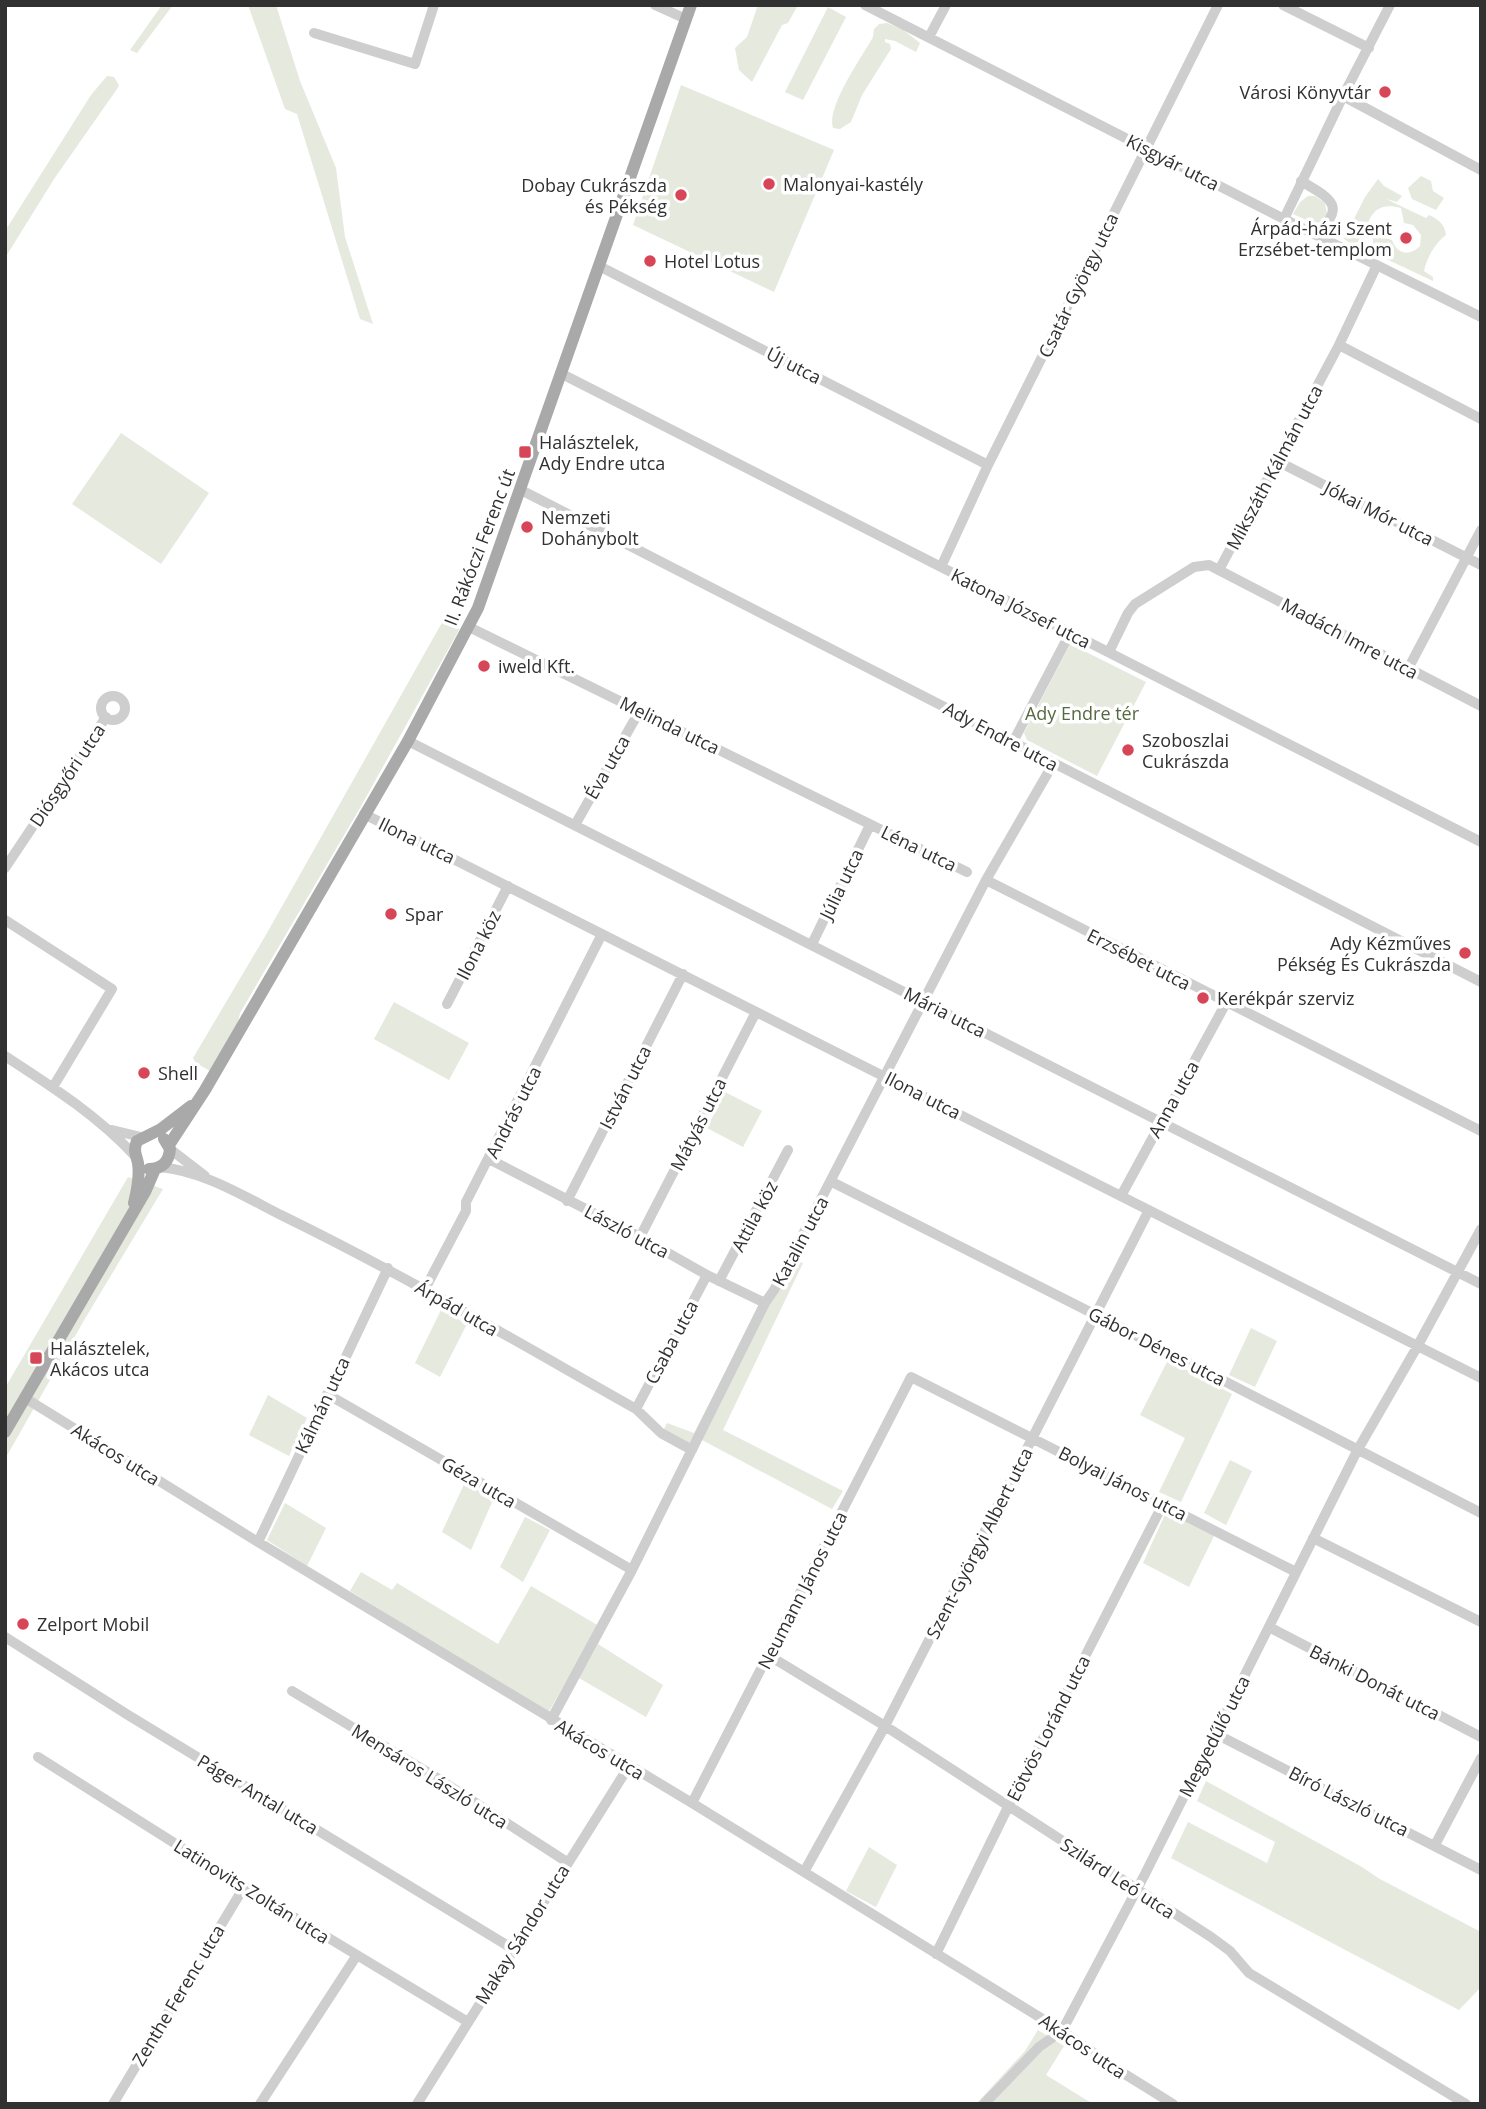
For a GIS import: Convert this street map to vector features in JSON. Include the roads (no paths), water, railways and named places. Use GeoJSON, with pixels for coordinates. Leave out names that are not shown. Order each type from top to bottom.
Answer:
{"type":"FeatureCollection","features":[{"type":"Feature","properties":{"kind":"main road","name":"II. Rákóczi Ferenc út"},"geometry":{"type":"LineString","coordinates":[[5,1432],[158,1168],[166,1163],[169,1147],[408,741],[469,627],[486,589],[691,5]]}},
{"type":"Feature","properties":{"kind":"main road","name":"II. Rákóczi Ferenc út"},"geometry":{"type":"LineString","coordinates":[[132,1214],[137,1189],[135,1146],[146,1135],[182,1114],[198,1100]]}},
{"type":"Feature","properties":{"kind":"main road"},"geometry":{"type":"LineString","coordinates":[[146,1135],[164,1139],[169,1147]]}},
{"type":"Feature","properties":{"kind":"main road"},"geometry":{"type":"LineString","coordinates":[[136,1159],[142,1167],[158,1168]]}},
{"type":"Feature","properties":{"kind":"street"},"geometry":{"type":"LineString","coordinates":[[314,33],[415,64],[435,5]]}},
{"type":"Feature","properties":{"kind":"street"},"geometry":{"type":"LineString","coordinates":[[655,5],[686,19]]}},
{"type":"Feature","properties":{"kind":"street","name":"Kisgyár utca"},"geometry":{"type":"LineString","coordinates":[[865,5],[1481,317]]}},
{"type":"Feature","properties":{"kind":"street"},"geometry":{"type":"LineString","coordinates":[[929,37],[947,5]]}},
{"type":"Feature","properties":{"kind":"street","name":"Csatár György utca"},"geometry":{"type":"LineString","coordinates":[[941,567],[988,464],[1218,5]]}},
{"type":"Feature","properties":{"kind":"street"},"geometry":{"type":"LineString","coordinates":[[1283,5],[1369,48]]}},
{"type":"Feature","properties":{"kind":"street"},"geometry":{"type":"LineString","coordinates":[[1284,219],[1390,5]]}},
{"type":"Feature","properties":{"kind":"street"},"geometry":{"type":"LineString","coordinates":[[1343,96],[1481,170]]}},
{"type":"Feature","properties":{"kind":"street"},"geometry":{"type":"LineString","coordinates":[[1301,181],[1324,195],[1333,209],[1329,222],[1315,233]]}},
{"type":"Feature","properties":{"kind":"street","name":"Mikszáth Kálmán utca"},"geometry":{"type":"LineString","coordinates":[[1109,652],[1135,604],[1194,567],[1209,565],[1219,570],[1339,345],[1377,265]]}},
{"type":"Feature","properties":{"kind":"street","name":"Új utca"},"geometry":{"type":"LineString","coordinates":[[599,266],[988,464]]}},
{"type":"Feature","properties":{"kind":"street"},"geometry":{"type":"LineString","coordinates":[[1339,345],[1481,419]]}},
{"type":"Feature","properties":{"kind":"street","name":"Katona József utca"},"geometry":{"type":"LineString","coordinates":[[562,374],[1481,842]]}},
{"type":"Feature","properties":{"kind":"street","name":"Jókai Mór utca"},"geometry":{"type":"LineString","coordinates":[[1277,461],[1481,565]]}},
{"type":"Feature","properties":{"kind":"street","name":"Ady Endre utca"},"geometry":{"type":"LineString","coordinates":[[521,490],[1481,982]]}},
{"type":"Feature","properties":{"kind":"street"},"geometry":{"type":"LineString","coordinates":[[1408,668],[1481,530]]}},
{"type":"Feature","properties":{"kind":"street","name":"Madách Imre utca"},"geometry":{"type":"LineString","coordinates":[[1219,570],[1481,706]]}},
{"type":"Feature","properties":{"kind":"street","name":"Melinda utca"},"geometry":{"type":"LineString","coordinates":[[469,627],[870,825]]}},
{"type":"Feature","properties":{"kind":"street"},"geometry":{"type":"LineString","coordinates":[[1013,742],[1070,633]]}},
{"type":"Feature","properties":{"kind":"street","name":"Éva utca"},"geometry":{"type":"LineString","coordinates":[[575,824],[640,710]]}},
{"type":"Feature","properties":{"kind":"street","name":"Diósgyőri utca"},"geometry":{"type":"LineString","coordinates":[[5,868],[106,717]]}},
{"type":"Feature","properties":{"kind":"street","name":"Mária utca"},"geometry":{"type":"LineString","coordinates":[[408,741],[1481,1284]]}},
{"type":"Feature","properties":{"kind":"street","name":"Katalin utca"},"geometry":{"type":"LineString","coordinates":[[551,1720],[632,1570],[765,1303],[832,1182],[986,880],[1053,764]]}},
{"type":"Feature","properties":{"kind":"street","name":"Ilona utca"},"geometry":{"type":"LineString","coordinates":[[364,814],[1481,1378]]}},
{"type":"Feature","properties":{"kind":"street","name":"Léna utca"},"geometry":{"type":"LineString","coordinates":[[870,825],[967,872]]}},
{"type":"Feature","properties":{"kind":"street","name":"Júlia utca"},"geometry":{"type":"LineString","coordinates":[[812,944],[870,825]]}},
{"type":"Feature","properties":{"kind":"street","name":"Erzsébet utca"},"geometry":{"type":"LineString","coordinates":[[986,880],[1481,1131]]}},
{"type":"Feature","properties":{"kind":"street","name":"Ilona köz"},"geometry":{"type":"LineString","coordinates":[[447,1004],[508,886]]}},
{"type":"Feature","properties":{"kind":"street"},"geometry":{"type":"LineString","coordinates":[[5,920],[112,989],[53,1087]]}},
{"type":"Feature","properties":{"kind":"street","name":"András utca"},"geometry":{"type":"LineString","coordinates":[[425,1289],[466,1211],[466,1202],[602,934]]}},
{"type":"Feature","properties":{"kind":"street","name":"István utca"},"geometry":{"type":"LineString","coordinates":[[567,1200],[683,974]]}},
{"type":"Feature","properties":{"kind":"street","name":"Anna utca"},"geometry":{"type":"LineString","coordinates":[[1121,1196],[1226,1003]]}},
{"type":"Feature","properties":{"kind":"street","name":"Mátyás utca"},"geometry":{"type":"LineString","coordinates":[[640,1237],[756,1012]]}},
{"type":"Feature","properties":{"kind":"street"},"geometry":{"type":"LineString","coordinates":[[5,1056],[53,1087],[109,1129],[136,1159]]}},
{"type":"Feature","properties":{"kind":"street"},"geometry":{"type":"LineString","coordinates":[[109,1129],[130,1137],[146,1135]]}},
{"type":"Feature","properties":{"kind":"street","name":"Árpád utca"},"geometry":{"type":"LineString","coordinates":[[169,1147],[213,1181]]}},
{"type":"Feature","properties":{"kind":"street","name":"Attila köz"},"geometry":{"type":"LineString","coordinates":[[719,1281],[788,1150]]}},
{"type":"Feature","properties":{"kind":"street","name":"László utca"},"geometry":{"type":"LineString","coordinates":[[489,1159],[765,1303]]}},
{"type":"Feature","properties":{"kind":"street","name":"Árpád utca"},"geometry":{"type":"LineString","coordinates":[[158,1168],[175,1168],[213,1181],[388,1268],[636,1409],[661,1433],[692,1450]]}},
{"type":"Feature","properties":{"kind":"street","name":"Gábor Dénes utca"},"geometry":{"type":"LineString","coordinates":[[832,1182],[1481,1513]]}},
{"type":"Feature","properties":{"kind":"street","name":"Szent-Györgyi Albert utca"},"geometry":{"type":"LineString","coordinates":[[804,1872],[885,1726],[1149,1210]]}},
{"type":"Feature","properties":{"kind":"street","name":"Megyedűlő utca"},"geometry":{"type":"LineString","coordinates":[[984,2104],[1039,2046],[1062,2031],[1216,1734],[1357,1451],[1481,1229]]}},
{"type":"Feature","properties":{"kind":"street","name":"Kálmán utca"},"geometry":{"type":"LineString","coordinates":[[258,1542],[388,1268]]}},
{"type":"Feature","properties":{"kind":"street","name":"Csaba utca"},"geometry":{"type":"LineString","coordinates":[[636,1409],[707,1275]]}},
{"type":"Feature","properties":{"kind":"street","name":"Bolyai János utca"},"geometry":{"type":"LineString","coordinates":[[911,1377],[1296,1572]]}},
{"type":"Feature","properties":{"kind":"street","name":"Neumann János utca"},"geometry":{"type":"LineString","coordinates":[[692,1803],[911,1377]]}},
{"type":"Feature","properties":{"kind":"street","name":"Géza utca"},"geometry":{"type":"LineString","coordinates":[[327,1394],[632,1570]]}},
{"type":"Feature","properties":{"kind":"street","name":"Akácos utca"},"geometry":{"type":"LineString","coordinates":[[25,1398],[551,1720],[692,1803],[1062,2031],[1173,2104]]}},
{"type":"Feature","properties":{"kind":"street","name":"Eötvös Loránd utca"},"geometry":{"type":"LineString","coordinates":[[936,1954],[1163,1504]]}},
{"type":"Feature","properties":{"kind":"street"},"geometry":{"type":"LineString","coordinates":[[1313,1538],[1481,1622]]}},
{"type":"Feature","properties":{"kind":"street","name":"Bánki Donát utca"},"geometry":{"type":"LineString","coordinates":[[1269,1627],[1481,1737]]}},
{"type":"Feature","properties":{"kind":"street","name":"Páger Antal utca"},"geometry":{"type":"LineString","coordinates":[[5,1637],[513,1949]]}},
{"type":"Feature","properties":{"kind":"street","name":"Szilárd Leó utca"},"geometry":{"type":"LineString","coordinates":[[768,1655],[885,1726],[1137,1889],[1230,1951],[1250,1973],[1466,2104]]}},
{"type":"Feature","properties":{"kind":"street","name":"Mensáros László utca"},"geometry":{"type":"LineString","coordinates":[[292,1690],[435,1776],[567,1862]]}},
{"type":"Feature","properties":{"kind":"street","name":"Bíró László utca"},"geometry":{"type":"LineString","coordinates":[[1216,1734],[1481,1870]]}},
{"type":"Feature","properties":{"kind":"street","name":"Latinovits Zoltán utca"},"geometry":{"type":"LineString","coordinates":[[38,1757],[244,1887],[468,2022]]}},
{"type":"Feature","properties":{"kind":"street"},"geometry":{"type":"LineString","coordinates":[[1436,1845],[1481,1758]]}},
{"type":"Feature","properties":{"kind":"street","name":"Makay Sándor utca"},"geometry":{"type":"LineString","coordinates":[[417,2104],[629,1766]]}},
{"type":"Feature","properties":{"kind":"street","name":"Zenthe Ferenc utca"},"geometry":{"type":"LineString","coordinates":[[113,2104],[244,1887]]}},
{"type":"Feature","properties":{"kind":"street"},"geometry":{"type":"LineString","coordinates":[[260,2104],[356,1955]]}},
{"type":"Feature","properties":{"kind":"place","name":"Városi Könyvtár"},"geometry":{"type":"Point","coordinates":[1385,92]}},
{"type":"Feature","properties":{"kind":"place","name":"Malonyai-kastély"},"geometry":{"type":"Point","coordinates":[769,184]}},
{"type":"Feature","properties":{"kind":"place","name":"Dobay Cukrászda és Pékség"},"geometry":{"type":"Point","coordinates":[681,195]}},
{"type":"Feature","properties":{"kind":"place","name":"Árpád-házi Szent Erzsébet-templom"},"geometry":{"type":"Point","coordinates":[1406,238]}},
{"type":"Feature","properties":{"kind":"place","name":"Hotel Lotus"},"geometry":{"type":"Point","coordinates":[650,261]}},
{"type":"Feature","properties":{"kind":"place","name":"Halásztelek, Ady Endre utca"},"geometry":{"type":"Point","coordinates":[525,452]}},
{"type":"Feature","properties":{"kind":"place","name":"Nemzeti Dohánybolt"},"geometry":{"type":"Point","coordinates":[527,527]}},
{"type":"Feature","properties":{"kind":"place","name":"iweld Kft."},"geometry":{"type":"Point","coordinates":[484,666]}},
{"type":"Feature","properties":{"kind":"place","name":"Szoboszlai Cukrászda"},"geometry":{"type":"Point","coordinates":[1128,750]}},
{"type":"Feature","properties":{"kind":"place","name":"Spar"},"geometry":{"type":"Point","coordinates":[391,914]}},
{"type":"Feature","properties":{"kind":"place","name":"Ady Kézműves Pékség És Cukrászda"},"geometry":{"type":"Point","coordinates":[1465,953]}},
{"type":"Feature","properties":{"kind":"place","name":"Kerékpár szerviz"},"geometry":{"type":"Point","coordinates":[1203,998]}},
{"type":"Feature","properties":{"kind":"place","name":"Shell"},"geometry":{"type":"Point","coordinates":[144,1073]}},
{"type":"Feature","properties":{"kind":"place","name":"Halásztelek, Akácos utca"},"geometry":{"type":"Point","coordinates":[36,1358]}},
{"type":"Feature","properties":{"kind":"place","name":"Zelport Mobil"},"geometry":{"type":"Point","coordinates":[23,1624]}},
{"type":"Feature","properties":{"kind":"park label","name":"Ady Endre tér"},"geometry":{"type":"Point","coordinates":[1082,713]}}]}
